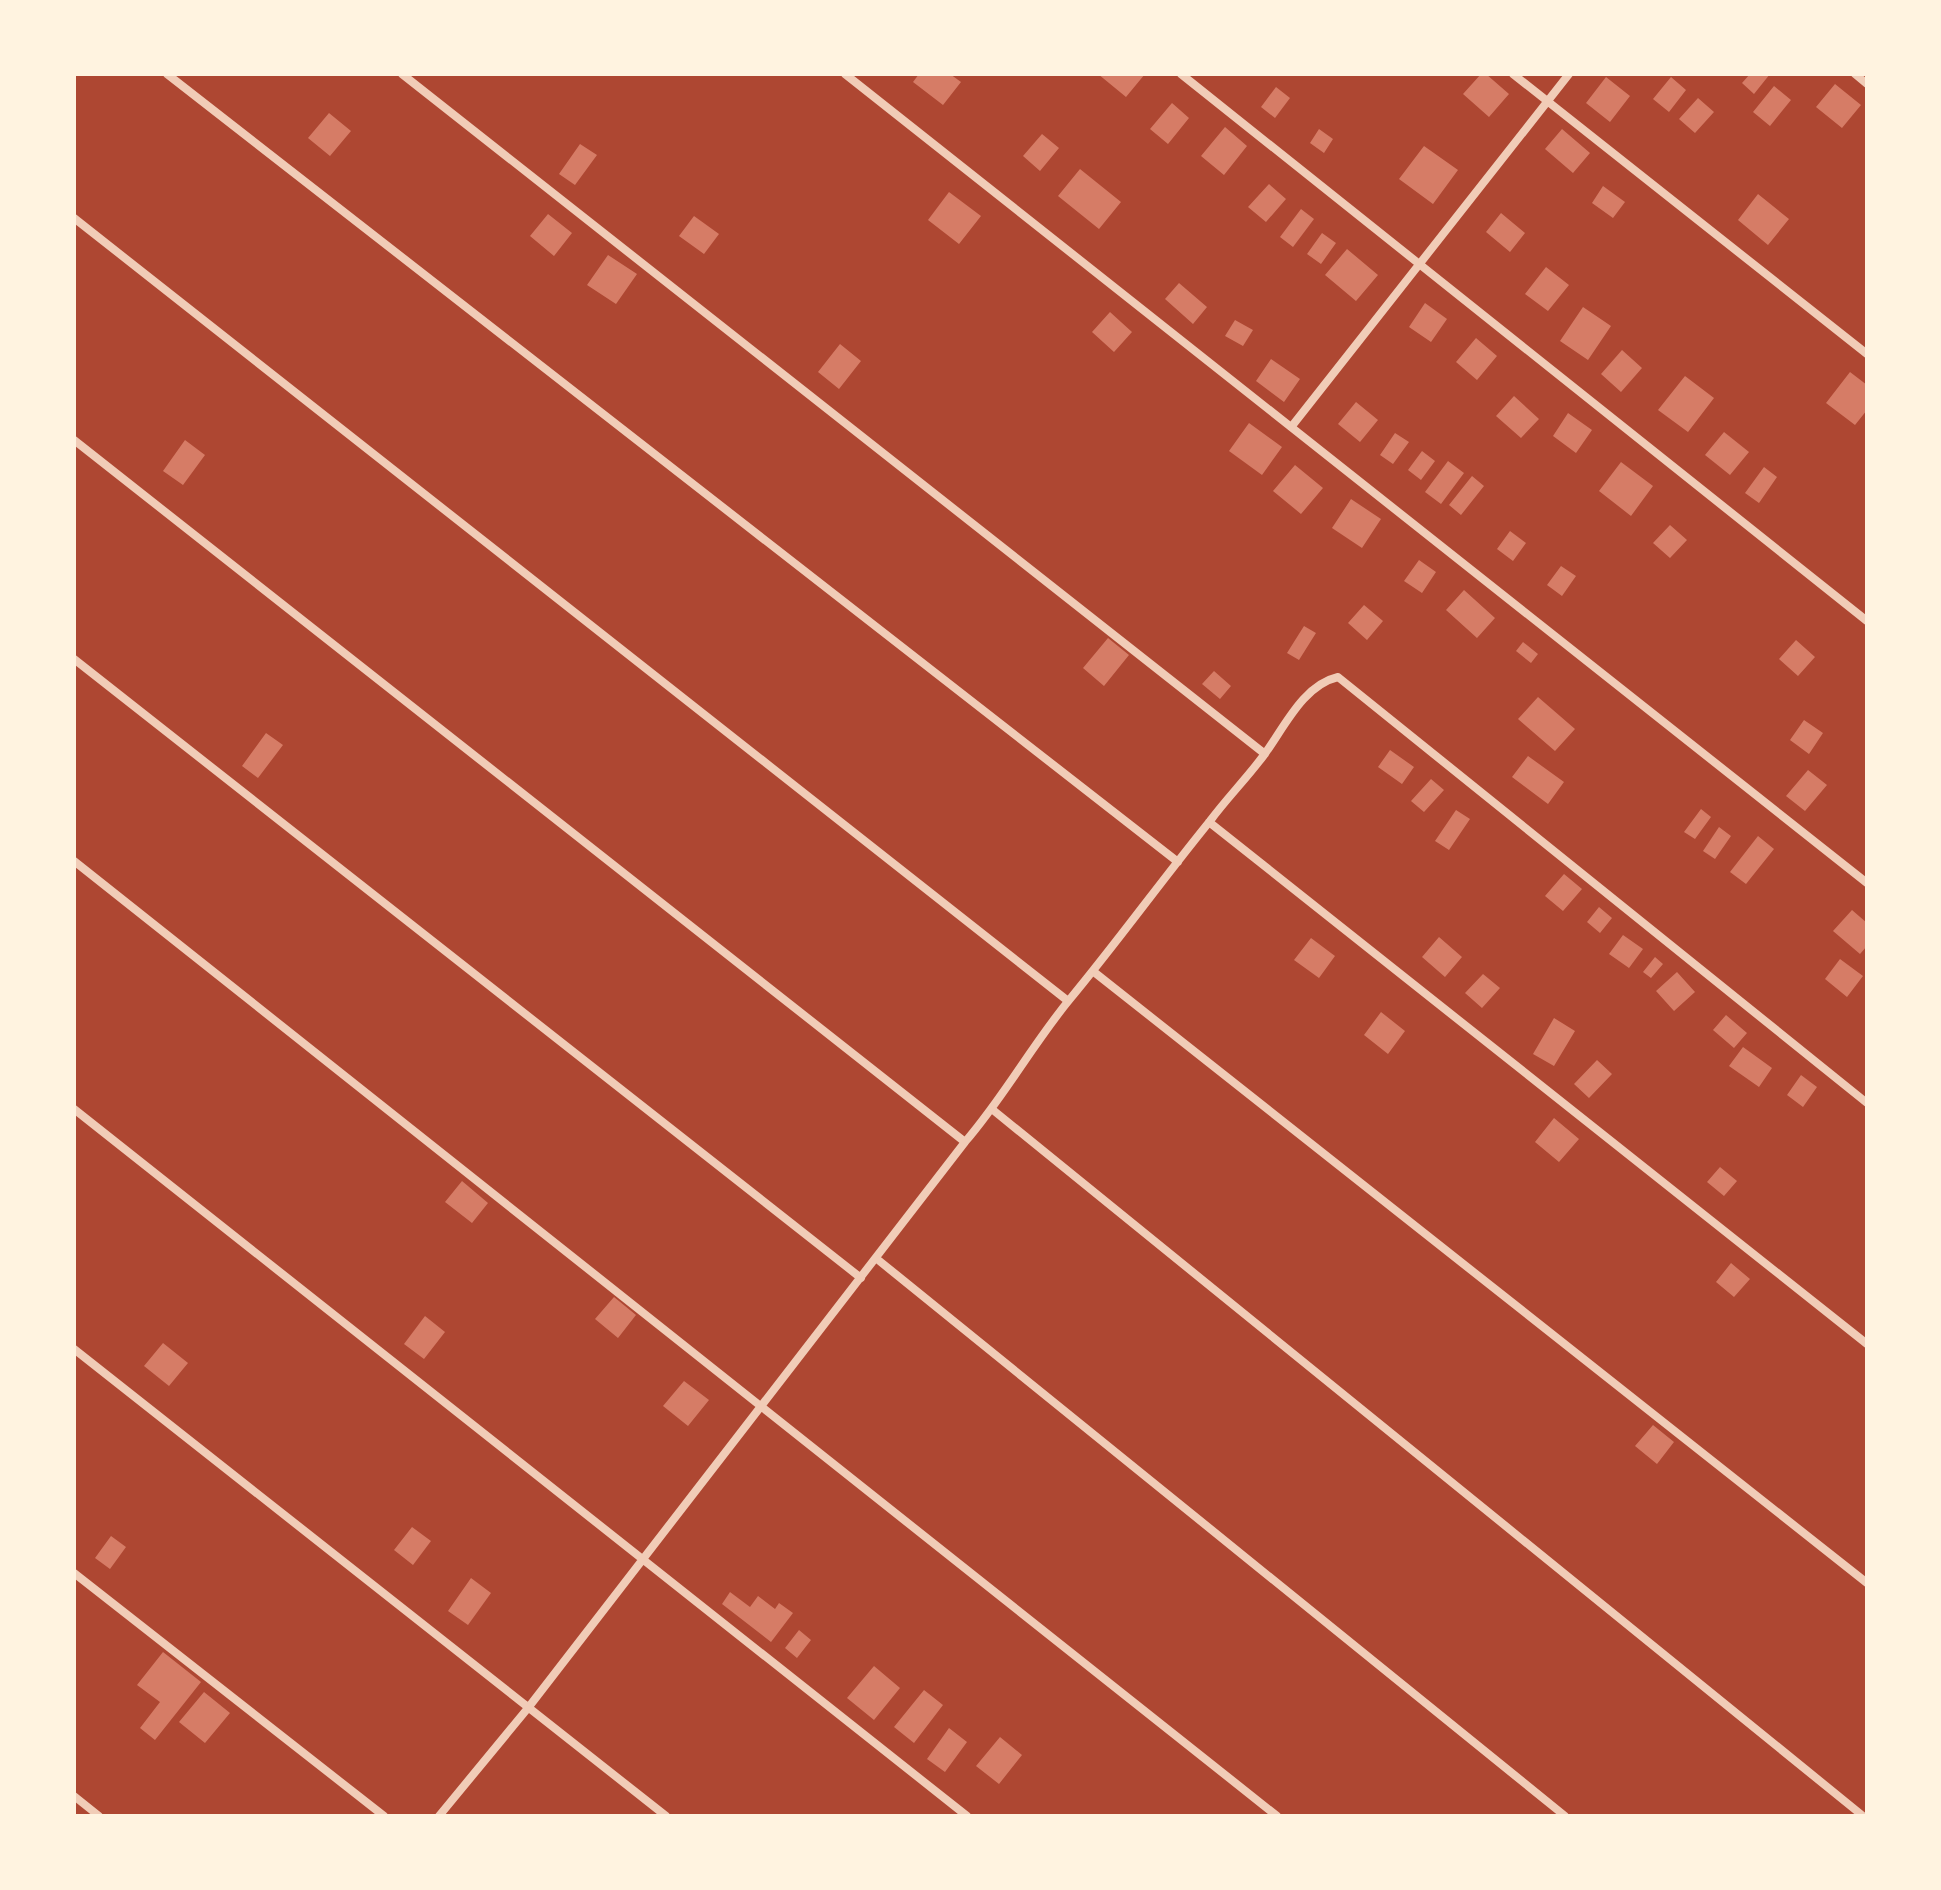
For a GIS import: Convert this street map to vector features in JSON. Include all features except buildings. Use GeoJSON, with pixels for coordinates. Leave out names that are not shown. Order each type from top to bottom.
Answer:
{"type":"FeatureCollection","features":[{"type":"Feature","properties":{"kind":"street"},"geometry":{"type":"LineString","coordinates":[[167,74],[1178,862]]}},
{"type":"Feature","properties":{"kind":"street"},"geometry":{"type":"LineString","coordinates":[[402,74],[1265,754]]}},
{"type":"Feature","properties":{"kind":"street"},"geometry":{"type":"LineString","coordinates":[[845,74],[1867,883]]}},
{"type":"Feature","properties":{"kind":"street"},"geometry":{"type":"LineString","coordinates":[[1181,74],[1867,621]]}},
{"type":"Feature","properties":{"kind":"street"},"geometry":{"type":"LineString","coordinates":[[1513,74],[1867,354]]}},
{"type":"Feature","properties":{"kind":"street"},"geometry":{"type":"LineString","coordinates":[[1292,426],[1569,74]]}},
{"type":"Feature","properties":{"kind":"street"},"geometry":{"type":"LineString","coordinates":[[1855,74],[1867,84]]}},
{"type":"Feature","properties":{"kind":"street"},"geometry":{"type":"LineString","coordinates":[[74,218],[1068,1001]]}},
{"type":"Feature","properties":{"kind":"street"},"geometry":{"type":"LineString","coordinates":[[74,440],[965,1142]]}},
{"type":"Feature","properties":{"kind":"street"},"geometry":{"type":"LineString","coordinates":[[74,659],[861,1278]]}},
{"type":"Feature","properties":{"kind":"street"},"geometry":{"type":"LineString","coordinates":[[439,1816],[528,1708],[759,1406],[993,1110],[1068,1001],[1265,754],[1287,720],[1325,680],[1338,677],[1867,1103]]}},
{"type":"Feature","properties":{"kind":"street"},"geometry":{"type":"LineString","coordinates":[[1209,822],[1867,1344]]}},
{"type":"Feature","properties":{"kind":"street"},"geometry":{"type":"LineString","coordinates":[[74,861],[1277,1816]]}},
{"type":"Feature","properties":{"kind":"street"},"geometry":{"type":"LineString","coordinates":[[1094,972],[1867,1583]]}},
{"type":"Feature","properties":{"kind":"street"},"geometry":{"type":"LineString","coordinates":[[74,1109],[967,1816]]}},
{"type":"Feature","properties":{"kind":"street"},"geometry":{"type":"LineString","coordinates":[[993,1110],[1863,1816]]}},
{"type":"Feature","properties":{"kind":"street"},"geometry":{"type":"LineString","coordinates":[[877,1259],[1565,1816]]}},
{"type":"Feature","properties":{"kind":"street"},"geometry":{"type":"LineString","coordinates":[[74,1349],[666,1816]]}},
{"type":"Feature","properties":{"kind":"street"},"geometry":{"type":"LineString","coordinates":[[74,1573],[384,1816]]}},
{"type":"Feature","properties":{"kind":"street"},"geometry":{"type":"LineString","coordinates":[[74,1796],[99,1816]]}},
{"type":"Feature","properties":{"kind":"shaded area"},"geometry":{"type":"Polygon","coordinates":[[[74,74],[1867,74],[1867,1816],[74,1816],[74,74]]]}}]}
